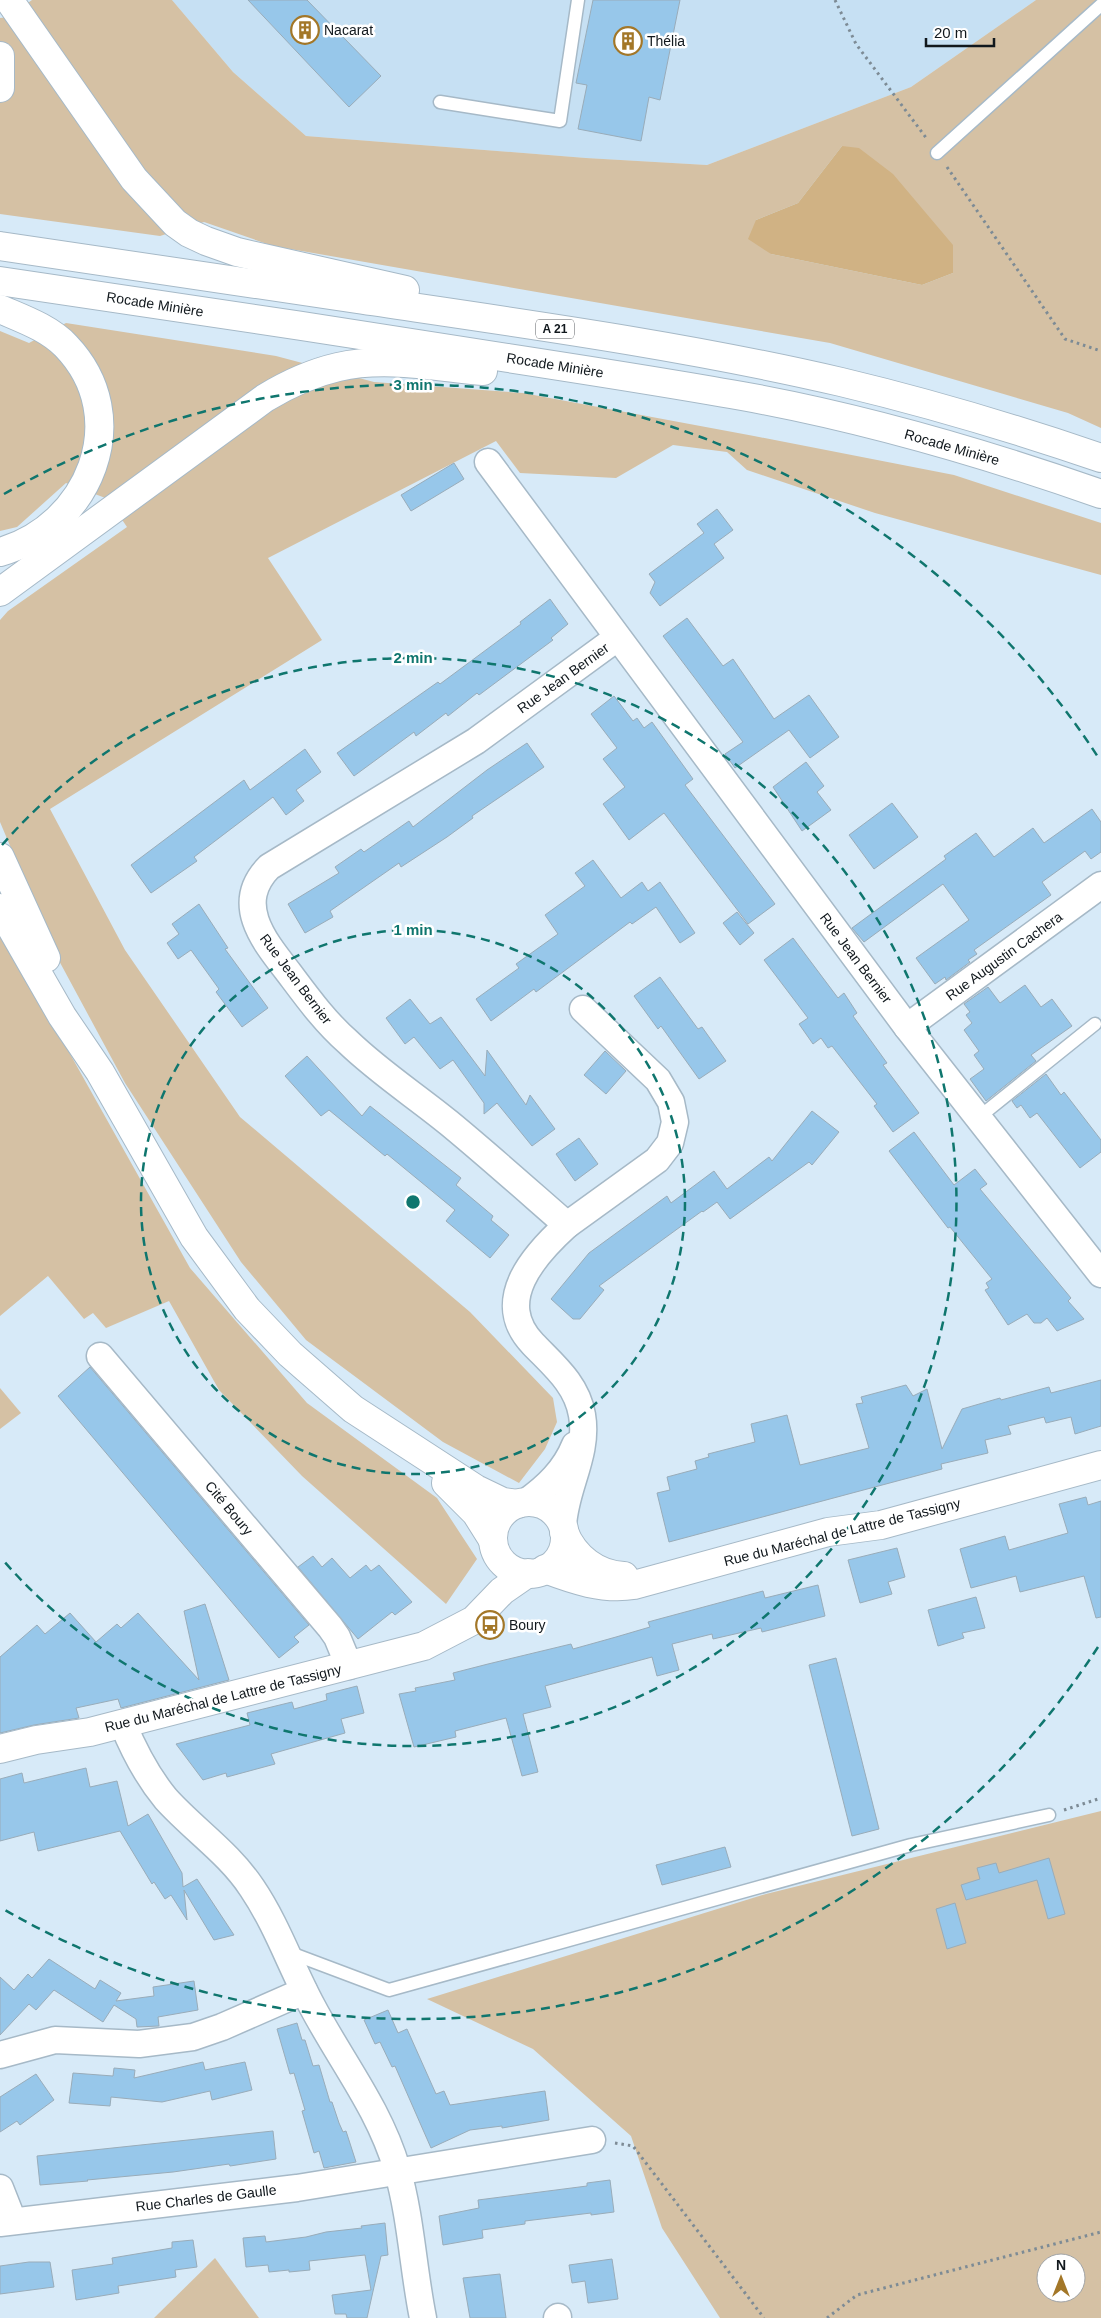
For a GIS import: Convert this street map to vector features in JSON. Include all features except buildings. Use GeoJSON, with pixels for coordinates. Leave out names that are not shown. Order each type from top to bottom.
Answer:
{"type":"FeatureCollection","features":[{"type":"Feature","properties":{"kind":"main road"},"geometry":{"type":"LineString","coordinates":[[9,0],[134,179],[169,217],[189,233],[237,252],[396,288],[512,322]]}},
{"type":"Feature","properties":{"kind":"main road"},"geometry":{"type":"LineString","coordinates":[[0,56],[0,88]]}},
{"type":"Feature","properties":{"kind":"main road","name":"A 21"},"geometry":{"type":"LineString","coordinates":[[0,246],[512,322],[682,350],[840,382],[975,417],[1101,458]]}},
{"type":"Feature","properties":{"kind":"main road","name":"Rocade Minière"},"geometry":{"type":"LineString","coordinates":[[0,280],[744,396],[879,426],[1038,472],[1101,494]]}},
{"type":"Feature","properties":{"kind":"main road"},"geometry":{"type":"LineString","coordinates":[[0,310],[54,336],[71,352],[90,384],[95,398],[99,432],[97,450],[90,474],[68,511],[43,532],[16,547],[0,552]]}},
{"type":"Feature","properties":{"kind":"main road"},"geometry":{"type":"LineString","coordinates":[[2,590],[265,398],[302,378],[322,371],[340,366],[376,363],[543,377],[655,381]]}},
{"type":"Feature","properties":{"kind":"main road"},"geometry":{"type":"LineString","coordinates":[[0,857],[100,1072]]}},
{"type":"Feature","properties":{"kind":"main road"},"geometry":{"type":"LineString","coordinates":[[0,908],[62,1016],[100,1072],[194,1237],[242,1304],[305,1369],[332,1393],[390,1435],[476,1489],[503,1502],[541,1504],[551,1510],[564,1530],[560,1554],[536,1571],[508,1567],[482,1521],[460,1496],[390,1435]]}},
{"type":"Feature","properties":{"kind":"main road","name":"Rue du Maréchal de Lattre de Tassigny"},"geometry":{"type":"LineString","coordinates":[[0,1749],[36,1740],[76,1736],[411,1650],[444,1637],[480,1615],[502,1591],[536,1571],[592,1584],[615,1587],[634,1585],[828,1532],[881,1525],[1101,1465]]}},
{"type":"Feature","properties":{"kind":"main road"},"geometry":{"type":"LineString","coordinates":[[494,1545],[495,1524],[501,1515],[522,1503]]}},
{"type":"Feature","properties":{"kind":"main road","name":"Rue du Maréchal de Lattre de Tassigny"},"geometry":{"type":"LineString","coordinates":[[564,1530],[571,1546],[580,1557],[605,1572],[628,1576],[669,1574]]}},
{"type":"Feature","properties":{"kind":"main road","name":"Rue du Maréchal de Lattre de Tassigny"},"geometry":{"type":"LineString","coordinates":[[444,1637],[470,1610],[482,1591],[494,1545]]}},
{"type":"Feature","properties":{"kind":"street","name":"Rue Jean Bernier"},"geometry":{"type":"LineString","coordinates":[[488,462],[907,1027],[1101,1274]]}},
{"type":"Feature","properties":{"kind":"street","name":"Rue Jean Bernier"},"geometry":{"type":"LineString","coordinates":[[567,1225],[448,1123],[361,1054],[331,1026],[262,937],[254,917],[254,894],[262,874],[275,862],[476,741],[617,638]]}},
{"type":"Feature","properties":{"kind":"street","name":"Rue Augustin Cachera"},"geometry":{"type":"LineString","coordinates":[[907,1027],[1101,885]]}},
{"type":"Feature","properties":{"kind":"street"},"geometry":{"type":"LineString","coordinates":[[564,1530],[566,1503],[580,1459],[582,1416],[575,1392],[568,1381],[523,1331],[516,1310],[519,1287],[525,1273],[540,1252],[567,1225],[658,1160],[670,1143],[675,1122],[671,1102],[658,1080],[583,1009]]}},
{"type":"Feature","properties":{"kind":"street","name":"Cité Boury"},"geometry":{"type":"LineString","coordinates":[[100,1356],[330,1627],[337,1637],[348,1666]]}},
{"type":"Feature","properties":{"kind":"street"},"geometry":{"type":"LineString","coordinates":[[522,1503],[548,1485],[568,1460],[577,1440],[582,1416]]}},
{"type":"Feature","properties":{"kind":"street"},"geometry":{"type":"LineString","coordinates":[[123,1724],[144,1769],[167,1799],[235,1865],[269,1916],[304,1991],[376,2114],[398,2172],[422,2318]]}},
{"type":"Feature","properties":{"kind":"street"},"geometry":{"type":"LineString","coordinates":[[0,2055],[55,2040],[139,2044],[193,2037],[222,2027],[304,1991]]}},
{"type":"Feature","properties":{"kind":"street","name":"Rue Charles de Gaulle"},"geometry":{"type":"LineString","coordinates":[[0,2188],[6,2222],[297,2188],[592,2140]]}},
{"type":"Feature","properties":{"kind":"lane"},"geometry":{"type":"LineString","coordinates":[[440,102],[560,120],[578,0]]}},
{"type":"Feature","properties":{"kind":"lane"},"geometry":{"type":"LineString","coordinates":[[937,153],[1101,5]]}},
{"type":"Feature","properties":{"kind":"lane"},"geometry":{"type":"LineString","coordinates":[[978,1118],[1095,1024]]}},
{"type":"Feature","properties":{"kind":"lane"},"geometry":{"type":"LineString","coordinates":[[286,1951],[389,1990],[911,1845],[1049,1815]]}},
{"type":"Feature","properties":{"kind":"path"},"geometry":{"type":"LineString","coordinates":[[835,0],[856,44],[904,105],[1065,339],[1101,351]]}},
{"type":"Feature","properties":{"kind":"path"},"geometry":{"type":"LineString","coordinates":[[1049,1815],[1101,1798]]}},
{"type":"Feature","properties":{"kind":"path"},"geometry":{"type":"LineString","coordinates":[[592,2140],[633,2146],[764,2318]]}},
{"type":"Feature","properties":{"kind":"path"},"geometry":{"type":"LineString","coordinates":[[827,2318],[857,2295],[1101,2232]]}},
{"type":"Feature","properties":{"kind":"shaded area"},"geometry":{"type":"Polygon","coordinates":[[[32,0],[172,0],[233,72],[306,136],[586,158],[707,165],[911,87],[1036,0],[1101,0],[1101,428],[1068,413],[830,343],[273,246],[204,222],[160,236],[0,214],[0,18],[8,17],[32,0]],[[842,146],[798,203],[756,220],[771,254],[922,285],[953,273],[842,146]]]}},
{"type":"Feature","properties":{"kind":"shaded area"},"geometry":{"type":"Polygon","coordinates":[[[172,0],[1036,0],[911,87],[707,165],[586,158],[306,136],[233,72],[172,0]]]}},
{"type":"Feature","properties":{"kind":"shaded area"},"geometry":{"type":"Polygon","coordinates":[[[842,146],[859,148],[893,174],[953,245],[953,273],[922,285],[771,254],[748,239],[756,220],[798,203],[842,146]]]}},
{"type":"Feature","properties":{"kind":"shaded area"},"geometry":{"type":"Polygon","coordinates":[[[66,323],[276,356],[374,382],[523,393],[754,436],[954,475],[1101,523],[1101,575],[875,513],[747,470],[727,452],[673,445],[616,478],[520,473],[496,441],[268,558],[322,640],[50,809],[125,950],[240,1117],[470,1312],[553,1398],[557,1422],[545,1449],[519,1483],[443,1442],[306,1340],[241,1262],[125,1083],[57,957],[0,822],[0,620],[8,611],[127,527],[108,499],[66,483],[17,527],[0,531],[0,331],[29,343],[66,323]]]}},
{"type":"Feature","properties":{"kind":"shaded area"},"geometry":{"type":"Polygon","coordinates":[[[0,929],[190,1268],[307,1403],[437,1498],[477,1559],[446,1604],[302,1476],[219,1390],[169,1301],[106,1328],[93,1313],[84,1319],[48,1276],[0,1316],[0,929]]]}},
{"type":"Feature","properties":{"kind":"shaded area"},"geometry":{"type":"Polygon","coordinates":[[[0,1388],[21,1413],[0,1429],[0,1388]]]}},
{"type":"Feature","properties":{"kind":"shaded area"},"geometry":{"type":"Polygon","coordinates":[[[1101,1811],[1101,2318],[720,2318],[662,2228],[631,2136],[533,2049],[427,1999],[766,1894],[1101,1811]]]}},
{"type":"Feature","properties":{"kind":"shaded area"},"geometry":{"type":"Polygon","coordinates":[[[215,2258],[259,2318],[154,2318],[215,2258]]]}},
{"type":"Feature","properties":{"kind":"place","name":"Nacarat"},"geometry":{"type":"Point","coordinates":[305,30]}},
{"type":"Feature","properties":{"kind":"place","name":"Thélia"},"geometry":{"type":"Point","coordinates":[628,41]}},
{"type":"Feature","properties":{"kind":"place","name":"Boury"},"geometry":{"type":"Point","coordinates":[490,1625]}}]}
